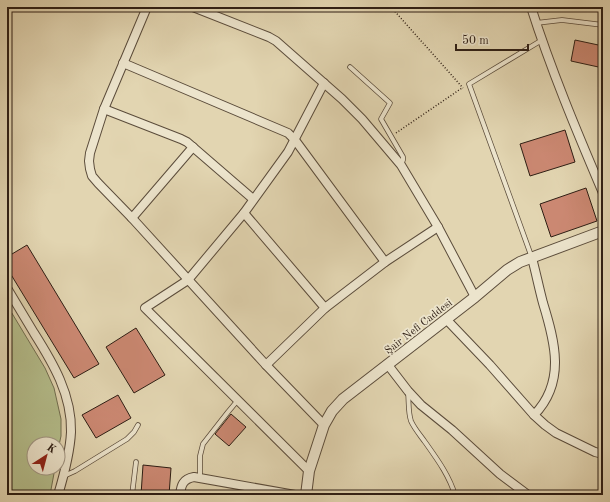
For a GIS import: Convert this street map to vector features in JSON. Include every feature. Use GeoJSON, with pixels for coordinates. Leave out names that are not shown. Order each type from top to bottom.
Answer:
{"type":"FeatureCollection","features":[{"type":"Feature","properties":{"kind":"street"},"geometry":{"type":"LineString","coordinates":[[147,7],[104,109],[90,153],[89,161],[92,176],[266,365],[324,425]]}},
{"type":"Feature","properties":{"kind":"street"},"geometry":{"type":"LineString","coordinates":[[193,7],[276,41],[342,98],[401,165],[438,227],[475,297]]}},
{"type":"Feature","properties":{"kind":"street"},"geometry":{"type":"LineString","coordinates":[[531,7],[576,129],[603,193]]}},
{"type":"Feature","properties":{"kind":"street"},"geometry":{"type":"LineString","coordinates":[[123,63],[284,130],[295,140],[385,262]]}},
{"type":"Feature","properties":{"kind":"street"},"geometry":{"type":"LineString","coordinates":[[309,471],[145,308],[188,280],[244,214],[288,152],[324,83]]}},
{"type":"Feature","properties":{"kind":"street"},"geometry":{"type":"LineString","coordinates":[[104,109],[182,139],[254,200]]}},
{"type":"Feature","properties":{"kind":"street"},"geometry":{"type":"LineString","coordinates":[[132,218],[193,147]]}},
{"type":"Feature","properties":{"kind":"street"},"geometry":{"type":"LineString","coordinates":[[244,214],[325,308]]}},
{"type":"Feature","properties":{"kind":"street"},"geometry":{"type":"LineString","coordinates":[[266,365],[325,308],[385,262],[438,227]]}},
{"type":"Feature","properties":{"kind":"street","name":"Şair Nefi Caddesi"},"geometry":{"type":"LineString","coordinates":[[306,495],[309,471],[324,425],[338,404],[475,297],[507,270],[520,262],[603,231]]}},
{"type":"Feature","properties":{"kind":"street"},"geometry":{"type":"LineString","coordinates":[[532,258],[551,330],[556,363],[552,388],[546,401],[534,415]]}},
{"type":"Feature","properties":{"kind":"street"},"geometry":{"type":"LineString","coordinates":[[7,288],[42,346],[60,379],[66,395],[70,413],[71,432],[66,463]]}},
{"type":"Feature","properties":{"kind":"street"},"geometry":{"type":"LineString","coordinates":[[446,319],[545,426],[556,433],[603,454]]}},
{"type":"Feature","properties":{"kind":"street"},"geometry":{"type":"LineString","coordinates":[[388,365],[421,405],[452,430],[500,474],[528,495]]}},
{"type":"Feature","properties":{"kind":"street"},"geometry":{"type":"LineString","coordinates":[[58,495],[63,476]]}},
{"type":"Feature","properties":{"kind":"street"},"geometry":{"type":"LineString","coordinates":[[180,495],[183,482],[194,477],[295,495]]}},
{"type":"Feature","properties":{"kind":"lane"},"geometry":{"type":"LineString","coordinates":[[536,24],[562,20],[603,24]]}},
{"type":"Feature","properties":{"kind":"lane"},"geometry":{"type":"LineString","coordinates":[[532,258],[469,84],[542,40]]}},
{"type":"Feature","properties":{"kind":"lane"},"geometry":{"type":"LineString","coordinates":[[350,67],[390,102],[381,119],[402,156],[403,160],[401,165]]}},
{"type":"Feature","properties":{"kind":"lane"},"geometry":{"type":"LineString","coordinates":[[408,391],[411,420],[444,469],[451,482],[455,495]]}},
{"type":"Feature","properties":{"kind":"lane"},"geometry":{"type":"LineString","coordinates":[[200,478],[200,456],[203,444],[239,400]]}},
{"type":"Feature","properties":{"kind":"lane"},"geometry":{"type":"LineString","coordinates":[[66,475],[75,471],[127,439],[138,425]]}},
{"type":"Feature","properties":{"kind":"lane"},"geometry":{"type":"LineString","coordinates":[[132,495],[136,462]]}},
{"type":"Feature","properties":{"kind":"path"},"geometry":{"type":"LineString","coordinates":[[391,7],[463,88],[391,136]]}},
{"type":"Feature","properties":{"kind":"green space"},"geometry":{"type":"Polygon","coordinates":[[[7,305],[45,368],[54,388],[61,419],[61,436],[26,436],[26,476],[54,476],[50,495],[7,495],[7,305]]]}},
{"type":"Feature","properties":{"kind":"building"},"geometry":{"type":"Polygon","coordinates":[[[575,40],[603,46],[603,68],[571,61],[575,40]]]}},
{"type":"Feature","properties":{"kind":"building"},"geometry":{"type":"Polygon","coordinates":[[[565,130],[575,162],[530,176],[520,144],[565,130]]]}},
{"type":"Feature","properties":{"kind":"building"},"geometry":{"type":"Polygon","coordinates":[[[586,188],[597,221],[551,237],[540,204],[586,188]]]}},
{"type":"Feature","properties":{"kind":"building"},"geometry":{"type":"Polygon","coordinates":[[[27,245],[99,364],[74,378],[7,268],[7,257],[27,245]]]}},
{"type":"Feature","properties":{"kind":"building"},"geometry":{"type":"Polygon","coordinates":[[[136,328],[165,375],[134,393],[106,347],[136,328]]]}},
{"type":"Feature","properties":{"kind":"building"},"geometry":{"type":"Polygon","coordinates":[[[118,395],[131,418],[96,438],[82,415],[118,395]]]}},
{"type":"Feature","properties":{"kind":"building"},"geometry":{"type":"Polygon","coordinates":[[[231,414],[246,427],[229,446],[215,434],[231,414]]]}},
{"type":"Feature","properties":{"kind":"building"},"geometry":{"type":"Polygon","coordinates":[[[143,465],[171,468],[169,495],[141,495],[143,465]]]}}]}
